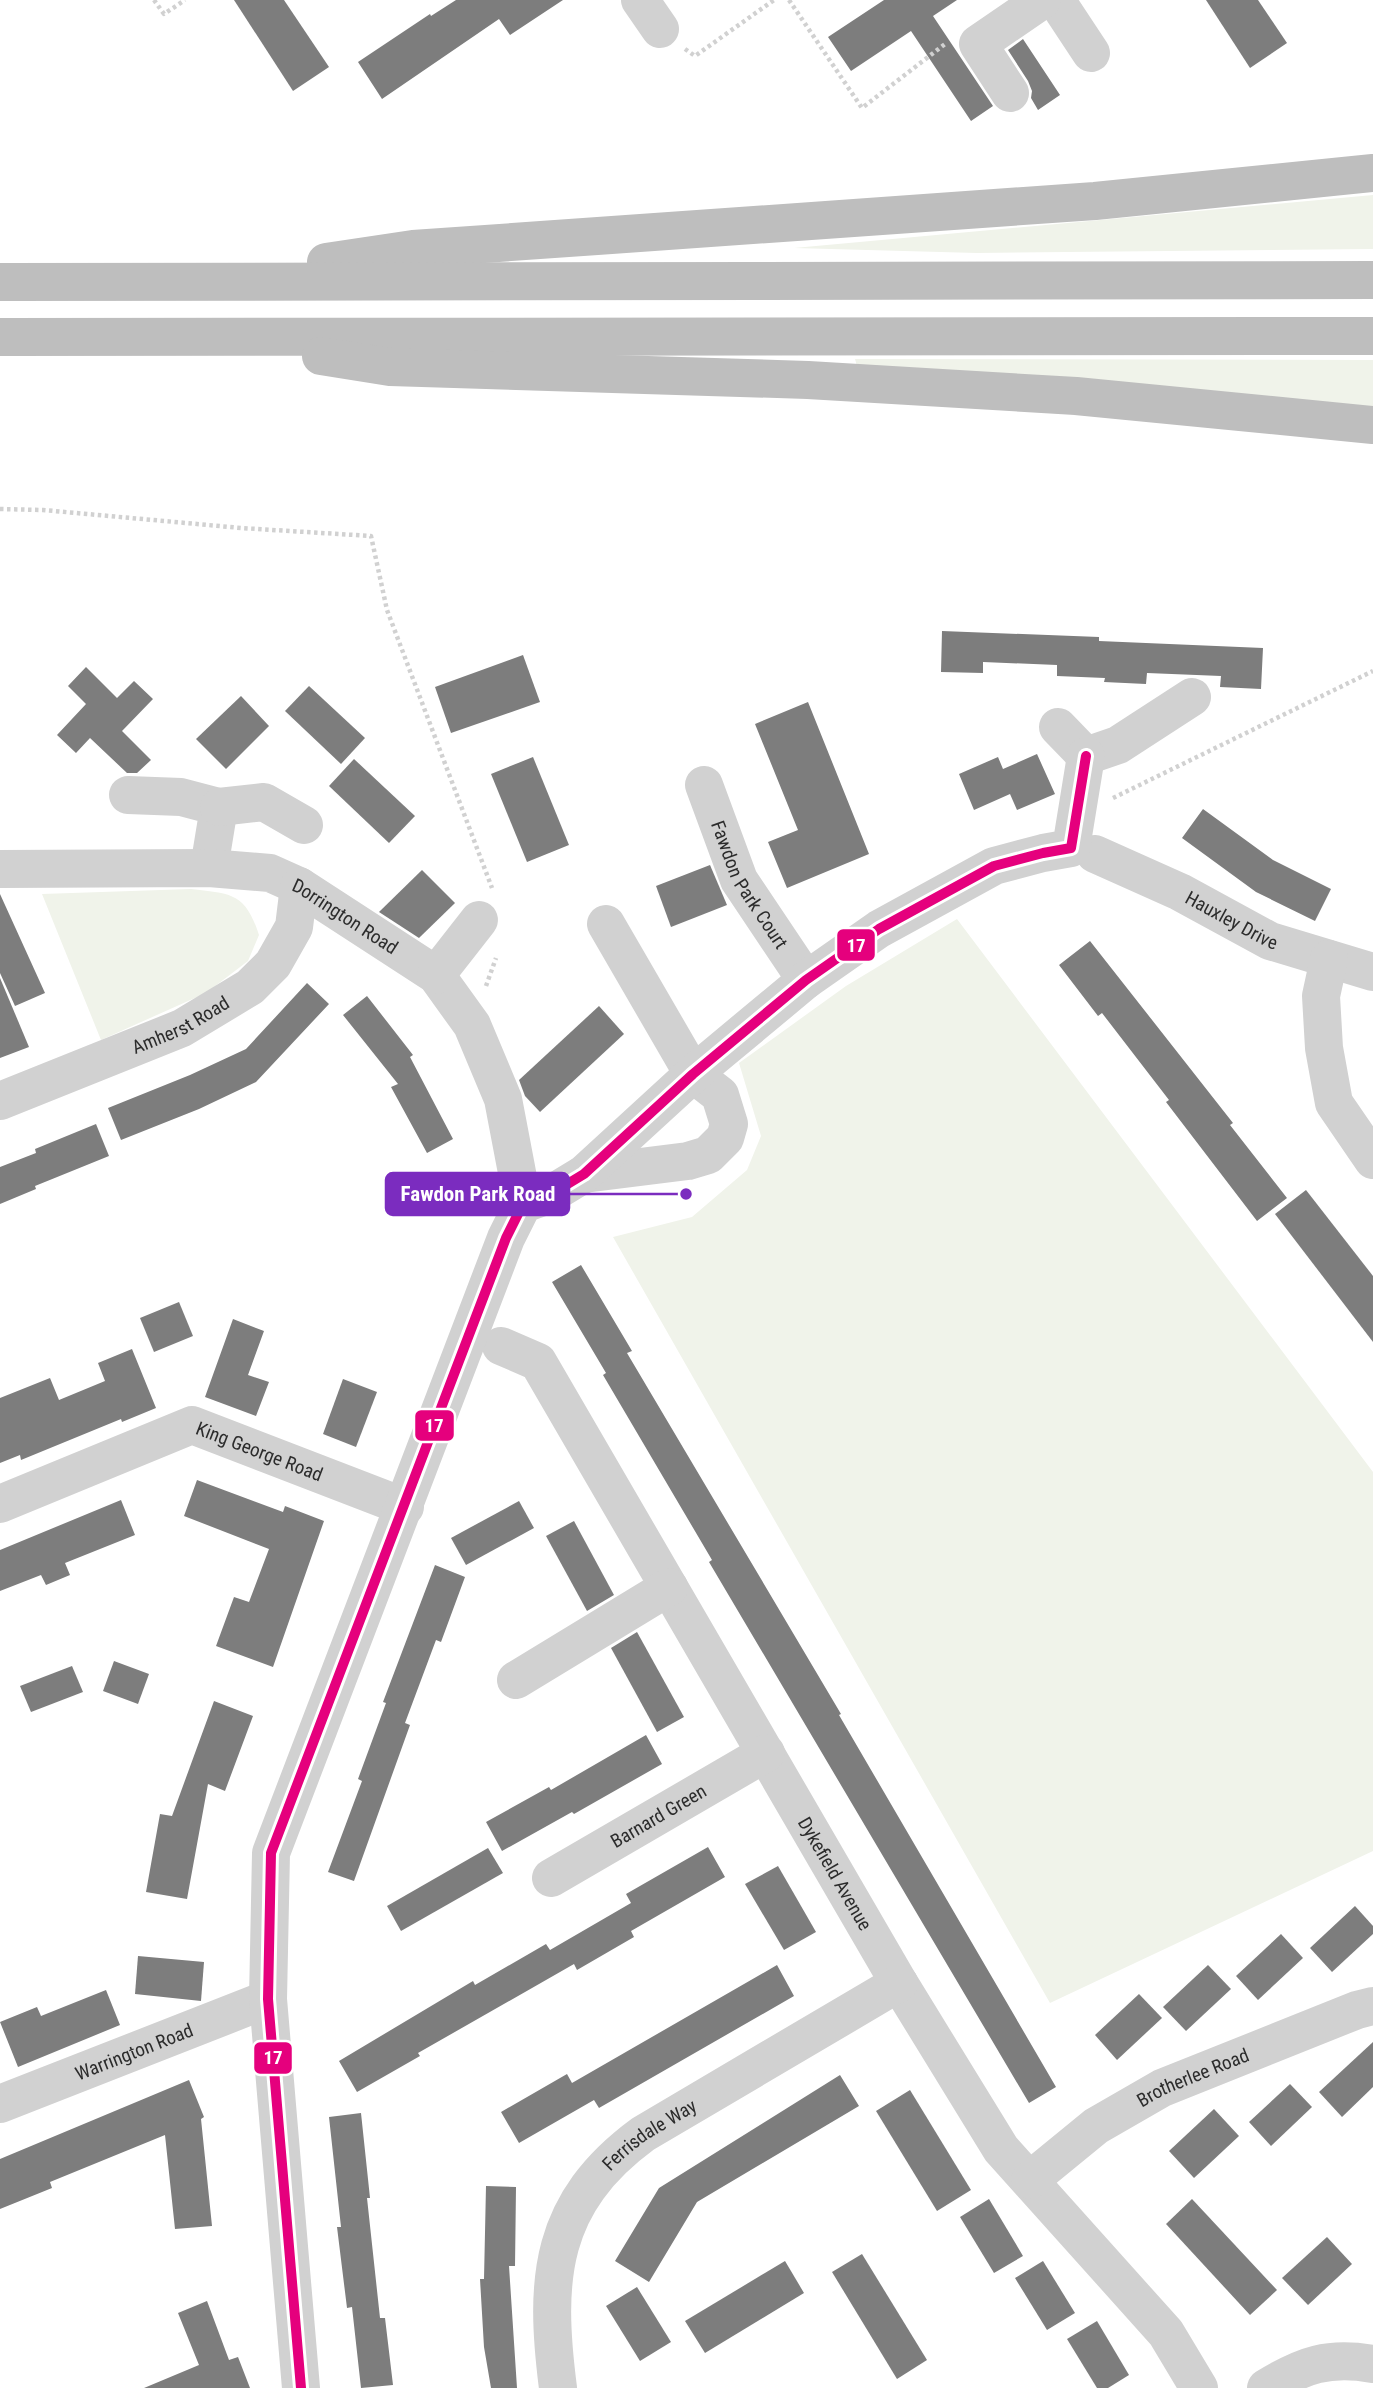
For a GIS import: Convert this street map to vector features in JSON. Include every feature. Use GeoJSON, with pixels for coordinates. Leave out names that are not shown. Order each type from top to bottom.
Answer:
{"type":"FeatureCollection","features":[{"type":"Feature","properties":{"kind":"highway"},"geometry":{"type":"LineString","coordinates":[[189,281],[413,249],[1096,201],[1373,173]]}},
{"type":"Feature","properties":{"kind":"highway"},"geometry":{"type":"LineString","coordinates":[[0,282],[1373,280]]}},
{"type":"Feature","properties":{"kind":"highway"},"geometry":{"type":"LineString","coordinates":[[0,337],[1373,336]]}},
{"type":"Feature","properties":{"kind":"highway"},"geometry":{"type":"LineString","coordinates":[[193,337],[390,367],[835,382],[1076,396],[1373,425]]}},
{"type":"Feature","properties":{"kind":"street"},"geometry":{"type":"LineString","coordinates":[[1010,93],[978,44],[1042,0]]}},
{"type":"Feature","properties":{"kind":"street"},"geometry":{"type":"LineString","coordinates":[[1056,0],[1091,53]]}},
{"type":"Feature","properties":{"kind":"street"},"geometry":{"type":"LineString","coordinates":[[1086,757],[1118,745],[1192,697]]}},
{"type":"Feature","properties":{"kind":"street"},"geometry":{"type":"LineString","coordinates":[[301,2388],[268,1998],[271,1853],[506,1238],[523,1204],[551,1194],[584,1174],[693,1073],[806,980],[879,929],[994,866],[1043,853],[1081,839],[1086,757],[1058,727]]}},
{"type":"Feature","properties":{"kind":"street","name":"Fawdon Park Court"},"geometry":{"type":"LineString","coordinates":[[704,785],[739,880],[806,980]]}},
{"type":"Feature","properties":{"kind":"street"},"geometry":{"type":"LineString","coordinates":[[128,795],[181,797],[219,807],[264,802],[304,825]]}},
{"type":"Feature","properties":{"kind":"street"},"geometry":{"type":"LineString","coordinates":[[209,867],[219,807]]}},
{"type":"Feature","properties":{"kind":"street","name":"Hauxley Drive"},"geometry":{"type":"LineString","coordinates":[[1081,839],[1270,941],[1373,972]]}},
{"type":"Feature","properties":{"kind":"street","name":"Dorrington Road"},"geometry":{"type":"LineString","coordinates":[[0,869],[209,867],[270,873],[299,886],[436,975],[472,1025],[503,1099],[523,1204]]}},
{"type":"Feature","properties":{"kind":"street","name":"Amherst Road"},"geometry":{"type":"LineString","coordinates":[[0,1101],[182,1028],[250,987],[273,964],[294,927],[299,886]]}},
{"type":"Feature","properties":{"kind":"street"},"geometry":{"type":"LineString","coordinates":[[436,975],[487,909]]}},
{"type":"Feature","properties":{"kind":"street"},"geometry":{"type":"LineString","coordinates":[[584,1174],[688,1161],[708,1155],[725,1138],[729,1124],[720,1096],[693,1073],[606,925]]}},
{"type":"Feature","properties":{"kind":"street"},"geometry":{"type":"LineString","coordinates":[[1329,959],[1321,996],[1324,1048],[1334,1103],[1373,1160]]}},
{"type":"Feature","properties":{"kind":"street","name":"Dykefield Avenue"},"geometry":{"type":"LineString","coordinates":[[501,1346],[538,1362],[899,1983],[1001,2149],[1166,2333],[1199,2388]]}},
{"type":"Feature","properties":{"kind":"street","name":"King George Road"},"geometry":{"type":"LineString","coordinates":[[0,1504],[192,1425],[405,1507]]}},
{"type":"Feature","properties":{"kind":"street"},"geometry":{"type":"LineString","coordinates":[[516,1680],[669,1587]]}},
{"type":"Feature","properties":{"kind":"street","name":"Barnard Green"},"geometry":{"type":"LineString","coordinates":[[551,1878],[766,1753]]}},
{"type":"Feature","properties":{"kind":"street","name":"Ferrisdale Way"},"geometry":{"type":"LineString","coordinates":[[558,2388],[552,2312],[555,2264],[565,2229],[598,2175],[620,2152],[643,2134],[899,1983]]}},
{"type":"Feature","properties":{"kind":"street","name":"Warrington Road"},"geometry":{"type":"LineString","coordinates":[[0,2104],[268,1998]]}},
{"type":"Feature","properties":{"kind":"street","name":"Brotherlee Road"},"geometry":{"type":"LineString","coordinates":[[1030,2180],[1096,2126],[1162,2088],[1373,2006]]}},
{"type":"Feature","properties":{"kind":"street"},"geometry":{"type":"LineString","coordinates":[[1266,2388],[1294,2371],[1322,2362],[1349,2359],[1373,2364]]}},
{"type":"Feature","properties":{"kind":"path"},"geometry":{"type":"LineString","coordinates":[[155,0],[164,14],[185,0]]}},
{"type":"Feature","properties":{"kind":"path"},"geometry":{"type":"LineString","coordinates":[[650,14],[695,57],[774,0]]}},
{"type":"Feature","properties":{"kind":"path"},"geometry":{"type":"LineString","coordinates":[[789,0],[862,107],[953,38],[978,44]]}},
{"type":"Feature","properties":{"kind":"path"},"geometry":{"type":"LineString","coordinates":[[0,509],[43,510],[241,528],[370,536],[387,610],[487,909]]}},
{"type":"Feature","properties":{"kind":"path"},"geometry":{"type":"LineString","coordinates":[[1081,839],[1373,670]]}},
{"type":"Feature","properties":{"kind":"path"},"geometry":{"type":"LineString","coordinates":[[472,1025],[497,955]]}},
{"type":"Feature","properties":{"kind":"shaded area"},"geometry":{"type":"Polygon","coordinates":[[[1373,195],[1373,249],[977,253],[794,248],[1373,195]]]}},
{"type":"Feature","properties":{"kind":"shaded area"},"geometry":{"type":"Polygon","coordinates":[[[855,359],[1373,360],[1373,414],[857,366],[855,359]]]}},
{"type":"Feature","properties":{"kind":"shaded area"},"geometry":{"type":"Polygon","coordinates":[[[191,889],[226,894],[242,903],[248,910],[259,935],[248,961],[206,993],[101,1040],[42,894],[191,889]]]}},
{"type":"Feature","properties":{"kind":"shaded area"},"geometry":{"type":"Polygon","coordinates":[[[957,919],[1373,1472],[1373,1851],[1050,2003],[613,1237],[692,1217],[747,1170],[761,1136],[739,1063],[846,986],[957,919]]]}},
{"type":"Feature","properties":{"kind":"building"},"geometry":{"type":"Polygon","coordinates":[[[234,0],[284,0],[329,67],[293,91],[234,0]]]}},
{"type":"Feature","properties":{"kind":"building"},"geometry":{"type":"Polygon","coordinates":[[[456,0],[563,0],[510,35],[499,19],[382,99],[358,62],[456,0]]]}},
{"type":"Feature","properties":{"kind":"building"},"geometry":{"type":"Polygon","coordinates":[[[884,0],[957,0],[933,16],[993,106],[971,121],[911,31],[851,71],[828,37],[884,0]]]}},
{"type":"Feature","properties":{"kind":"building"},"geometry":{"type":"Polygon","coordinates":[[[1206,0],[1258,0],[1287,43],[1250,68],[1206,0]]]}},
{"type":"Feature","properties":{"kind":"building"},"geometry":{"type":"Polygon","coordinates":[[[1023,39],[1060,95],[1038,110],[1031,98],[1032,91],[1028,81],[1008,50],[1023,39]]]}},
{"type":"Feature","properties":{"kind":"building"},"geometry":{"type":"Polygon","coordinates":[[[942,631],[1099,637],[1099,641],[1263,648],[1261,689],[1220,687],[1221,676],[1147,673],[1146,684],[1104,682],[1105,678],[1057,676],[1057,665],[983,662],[983,673],[941,672],[942,631]]]}},
{"type":"Feature","properties":{"kind":"building"},"geometry":{"type":"Polygon","coordinates":[[[523,655],[540,702],[451,733],[435,687],[523,655]]]}},
{"type":"Feature","properties":{"kind":"building"},"geometry":{"type":"Polygon","coordinates":[[[86,667],[117,698],[134,681],[153,699],[122,731],[151,760],[137,773],[127,773],[90,738],[76,753],[57,735],[86,704],[68,686],[86,667]]]}},
{"type":"Feature","properties":{"kind":"building"},"geometry":{"type":"Polygon","coordinates":[[[309,686],[365,738],[341,764],[285,711],[309,686]]]}},
{"type":"Feature","properties":{"kind":"building"},"geometry":{"type":"Polygon","coordinates":[[[241,696],[269,726],[226,769],[196,739],[241,696]]]}},
{"type":"Feature","properties":{"kind":"building"},"geometry":{"type":"Polygon","coordinates":[[[808,702],[869,854],[787,888],[768,842],[798,830],[755,724],[808,702]]]}},
{"type":"Feature","properties":{"kind":"building"},"geometry":{"type":"Polygon","coordinates":[[[1037,754],[1055,794],[1017,810],[1010,794],[974,810],[959,774],[998,757],[1003,769],[1037,754]]]}},
{"type":"Feature","properties":{"kind":"building"},"geometry":{"type":"Polygon","coordinates":[[[533,757],[569,845],[527,862],[491,774],[533,757]]]}},
{"type":"Feature","properties":{"kind":"building"},"geometry":{"type":"Polygon","coordinates":[[[354,759],[415,816],[389,843],[329,786],[354,759]]]}},
{"type":"Feature","properties":{"kind":"building"},"geometry":{"type":"Polygon","coordinates":[[[1203,809],[1273,860],[1331,889],[1315,921],[1256,892],[1182,838],[1203,809]]]}},
{"type":"Feature","properties":{"kind":"building"},"geometry":{"type":"Polygon","coordinates":[[[710,865],[727,905],[671,927],[656,886],[710,865]]]}},
{"type":"Feature","properties":{"kind":"building"},"geometry":{"type":"Polygon","coordinates":[[[422,870],[455,903],[419,938],[379,912],[422,870]]]}},
{"type":"Feature","properties":{"kind":"building"},"geometry":{"type":"Polygon","coordinates":[[[0,894],[45,993],[15,1006],[0,973],[0,894]]]}},
{"type":"Feature","properties":{"kind":"building"},"geometry":{"type":"Polygon","coordinates":[[[1090,941],[1233,1123],[1230,1125],[1287,1198],[1257,1221],[1102,1013],[1098,1016],[1059,965],[1090,941]]]}},
{"type":"Feature","properties":{"kind":"building"},"geometry":{"type":"Polygon","coordinates":[[[0,978],[29,1047],[0,1058],[0,978]]]}},
{"type":"Feature","properties":{"kind":"building"},"geometry":{"type":"Polygon","coordinates":[[[307,983],[329,1004],[256,1082],[199,1109],[121,1140],[108,1108],[246,1049],[307,983]]]}},
{"type":"Feature","properties":{"kind":"building"},"geometry":{"type":"Polygon","coordinates":[[[367,996],[413,1055],[410,1057],[453,1139],[427,1153],[391,1087],[398,1084],[343,1015],[367,996]]]}},
{"type":"Feature","properties":{"kind":"building"},"geometry":{"type":"Polygon","coordinates":[[[599,1006],[624,1034],[540,1112],[525,1096],[519,1080],[599,1006]]]}},
{"type":"Feature","properties":{"kind":"building"},"geometry":{"type":"Polygon","coordinates":[[[96,1124],[109,1156],[35,1186],[36,1189],[0,1204],[0,1167],[36,1153],[35,1149],[96,1124]]]}},
{"type":"Feature","properties":{"kind":"building"},"geometry":{"type":"Polygon","coordinates":[[[1306,1190],[1373,1276],[1373,1342],[1275,1214],[1306,1190]]]}},
{"type":"Feature","properties":{"kind":"building"},"geometry":{"type":"Polygon","coordinates":[[[581,1265],[632,1351],[627,1353],[841,1714],[839,1715],[1056,2087],[1029,2103],[709,1562],[712,1560],[603,1375],[606,1373],[552,1282],[581,1265]]]}},
{"type":"Feature","properties":{"kind":"building"},"geometry":{"type":"Polygon","coordinates":[[[179,1302],[193,1336],[154,1352],[140,1318],[179,1302]]]}},
{"type":"Feature","properties":{"kind":"building"},"geometry":{"type":"Polygon","coordinates":[[[233,1319],[264,1331],[248,1375],[269,1382],[256,1416],[205,1397],[233,1319]]]}},
{"type":"Feature","properties":{"kind":"building"},"geometry":{"type":"Polygon","coordinates":[[[132,1349],[156,1408],[122,1422],[121,1419],[21,1460],[20,1455],[0,1463],[0,1398],[50,1378],[59,1400],[105,1381],[98,1363],[132,1349]]]}},
{"type":"Feature","properties":{"kind":"building"},"geometry":{"type":"Polygon","coordinates":[[[343,1379],[377,1392],[356,1447],[323,1434],[343,1379]]]}},
{"type":"Feature","properties":{"kind":"building"},"geometry":{"type":"Polygon","coordinates":[[[197,1480],[283,1512],[285,1506],[324,1521],[273,1667],[216,1646],[234,1597],[249,1602],[269,1549],[184,1516],[197,1480]]]}},
{"type":"Feature","properties":{"kind":"building"},"geometry":{"type":"Polygon","coordinates":[[[121,1500],[135,1535],[65,1563],[70,1575],[46,1585],[41,1575],[0,1591],[0,1550],[121,1500]]]}},
{"type":"Feature","properties":{"kind":"building"},"geometry":{"type":"Polygon","coordinates":[[[519,1501],[534,1528],[466,1565],[451,1538],[519,1501]]]}},
{"type":"Feature","properties":{"kind":"building"},"geometry":{"type":"Polygon","coordinates":[[[574,1521],[614,1595],[587,1611],[546,1536],[574,1521]]]}},
{"type":"Feature","properties":{"kind":"building"},"geometry":{"type":"Polygon","coordinates":[[[435,1565],[465,1577],[441,1642],[436,1640],[405,1723],[410,1725],[354,1881],[328,1872],[362,1781],[358,1779],[386,1703],[383,1702],[435,1565]]]}},
{"type":"Feature","properties":{"kind":"building"},"geometry":{"type":"Polygon","coordinates":[[[637,1632],[684,1717],[657,1732],[611,1648],[637,1632]]]}},
{"type":"Feature","properties":{"kind":"building"},"geometry":{"type":"Polygon","coordinates":[[[114,1661],[149,1674],[138,1704],[103,1691],[114,1661]]]}},
{"type":"Feature","properties":{"kind":"building"},"geometry":{"type":"Polygon","coordinates":[[[72,1666],[83,1692],[31,1712],[20,1686],[72,1666]]]}},
{"type":"Feature","properties":{"kind":"building"},"geometry":{"type":"Polygon","coordinates":[[[214,1701],[253,1716],[225,1791],[208,1784],[187,1899],[146,1892],[160,1814],[172,1816],[214,1701]]]}},
{"type":"Feature","properties":{"kind":"building"},"geometry":{"type":"Polygon","coordinates":[[[646,1735],[662,1764],[502,1851],[486,1822],[549,1787],[551,1790],[646,1735]]]}},
{"type":"Feature","properties":{"kind":"building"},"geometry":{"type":"Polygon","coordinates":[[[708,1847],[725,1877],[631,1931],[634,1937],[577,1970],[574,1964],[418,2053],[420,2056],[357,2092],[339,2061],[473,1981],[475,1985],[546,1944],[550,1950],[631,1903],[626,1894],[708,1847]]]}},
{"type":"Feature","properties":{"kind":"building"},"geometry":{"type":"Polygon","coordinates":[[[488,1848],[503,1873],[401,1931],[387,1906],[488,1848]]]}},
{"type":"Feature","properties":{"kind":"building"},"geometry":{"type":"Polygon","coordinates":[[[778,1866],[816,1932],[784,1950],[745,1884],[778,1866]]]}},
{"type":"Feature","properties":{"kind":"building"},"geometry":{"type":"Polygon","coordinates":[[[1355,1906],[1373,1926],[1373,1934],[1332,1972],[1310,1948],[1355,1906]]]}},
{"type":"Feature","properties":{"kind":"building"},"geometry":{"type":"Polygon","coordinates":[[[1281,1934],[1303,1958],[1258,2000],[1236,1976],[1281,1934]]]}},
{"type":"Feature","properties":{"kind":"building"},"geometry":{"type":"Polygon","coordinates":[[[138,1956],[204,1962],[201,2001],[135,1994],[138,1956]]]}},
{"type":"Feature","properties":{"kind":"building"},"geometry":{"type":"Polygon","coordinates":[[[777,1965],[794,1996],[599,2108],[594,2100],[519,2143],[501,2112],[567,2074],[572,2083],[777,1965]]]}},
{"type":"Feature","properties":{"kind":"building"},"geometry":{"type":"Polygon","coordinates":[[[1208,1965],[1231,1989],[1186,2031],[1163,2007],[1208,1965]]]}},
{"type":"Feature","properties":{"kind":"building"},"geometry":{"type":"Polygon","coordinates":[[[106,1990],[120,2025],[18,2067],[0,2022],[37,2007],[41,2016],[106,1990]]]}},
{"type":"Feature","properties":{"kind":"building"},"geometry":{"type":"Polygon","coordinates":[[[1139,1994],[1162,2018],[1117,2060],[1095,2035],[1139,1994]]]}},
{"type":"Feature","properties":{"kind":"building"},"geometry":{"type":"Polygon","coordinates":[[[1373,2042],[1373,2087],[1342,2117],[1319,2092],[1373,2042]]]}},
{"type":"Feature","properties":{"kind":"building"},"geometry":{"type":"Polygon","coordinates":[[[840,2075],[859,2106],[697,2202],[649,2282],[615,2261],[659,2188],[840,2075]]]}},
{"type":"Feature","properties":{"kind":"building"},"geometry":{"type":"Polygon","coordinates":[[[189,2080],[204,2117],[201,2119],[212,2226],[175,2229],[165,2135],[50,2182],[52,2188],[0,2209],[0,2159],[189,2080]]]}},
{"type":"Feature","properties":{"kind":"building"},"geometry":{"type":"Polygon","coordinates":[[[1290,2084],[1312,2107],[1271,2146],[1249,2122],[1290,2084]]]}},
{"type":"Feature","properties":{"kind":"building"},"geometry":{"type":"Polygon","coordinates":[[[910,2090],[971,2190],[937,2211],[876,2111],[910,2090]]]}},
{"type":"Feature","properties":{"kind":"building"},"geometry":{"type":"Polygon","coordinates":[[[1214,2109],[1239,2136],[1194,2178],[1169,2151],[1214,2109]]]}},
{"type":"Feature","properties":{"kind":"building"},"geometry":{"type":"Polygon","coordinates":[[[361,2113],[380,2318],[385,2318],[393,2385],[361,2388],[352,2307],[347,2308],[337,2227],[341,2227],[329,2117],[361,2113]]]}},
{"type":"Feature","properties":{"kind":"building"},"geometry":{"type":"Polygon","coordinates":[[[486,2186],[516,2187],[515,2266],[509,2266],[517,2388],[491,2388],[484,2347],[480,2279],[484,2279],[486,2186]]]}},
{"type":"Feature","properties":{"kind":"building"},"geometry":{"type":"Polygon","coordinates":[[[989,2199],[1023,2256],[994,2273],[960,2217],[989,2199]]]}},
{"type":"Feature","properties":{"kind":"building"},"geometry":{"type":"Polygon","coordinates":[[[1192,2199],[1277,2290],[1250,2315],[1166,2224],[1192,2199]]]}},
{"type":"Feature","properties":{"kind":"building"},"geometry":{"type":"Polygon","coordinates":[[[1327,2237],[1352,2264],[1308,2305],[1282,2278],[1327,2237]]]}},
{"type":"Feature","properties":{"kind":"building"},"geometry":{"type":"Polygon","coordinates":[[[862,2254],[927,2360],[897,2379],[832,2272],[862,2254]]]}},
{"type":"Feature","properties":{"kind":"building"},"geometry":{"type":"Polygon","coordinates":[[[785,2261],[804,2293],[705,2353],[685,2321],[785,2261]]]}},
{"type":"Feature","properties":{"kind":"building"},"geometry":{"type":"Polygon","coordinates":[[[1043,2261],[1075,2313],[1047,2330],[1015,2278],[1043,2261]]]}},
{"type":"Feature","properties":{"kind":"building"},"geometry":{"type":"Polygon","coordinates":[[[637,2287],[671,2342],[640,2361],[606,2306],[637,2287]]]}},
{"type":"Feature","properties":{"kind":"building"},"geometry":{"type":"Polygon","coordinates":[[[207,2301],[229,2360],[238,2357],[250,2388],[144,2388],[199,2365],[178,2313],[207,2301]]]}},
{"type":"Feature","properties":{"kind":"building"},"geometry":{"type":"Polygon","coordinates":[[[1097,2321],[1129,2375],[1108,2388],[1097,2388],[1067,2339],[1097,2321]]]}},
{"type":"Feature","properties":{"kind":"transit line","name":"17"},"geometry":{"type":"LineString","coordinates":[[301,2388],[268,1999],[271,1853],[506,1238],[523,1204],[551,1194],[584,1174],[693,1074],[806,980],[879,929],[994,866],[1071,848],[1086,756]]}},
{"type":"Feature","properties":{"kind":"place","name":"Fawdon Park Road"},"geometry":{"type":"Point","coordinates":[686,1194]}}]}
